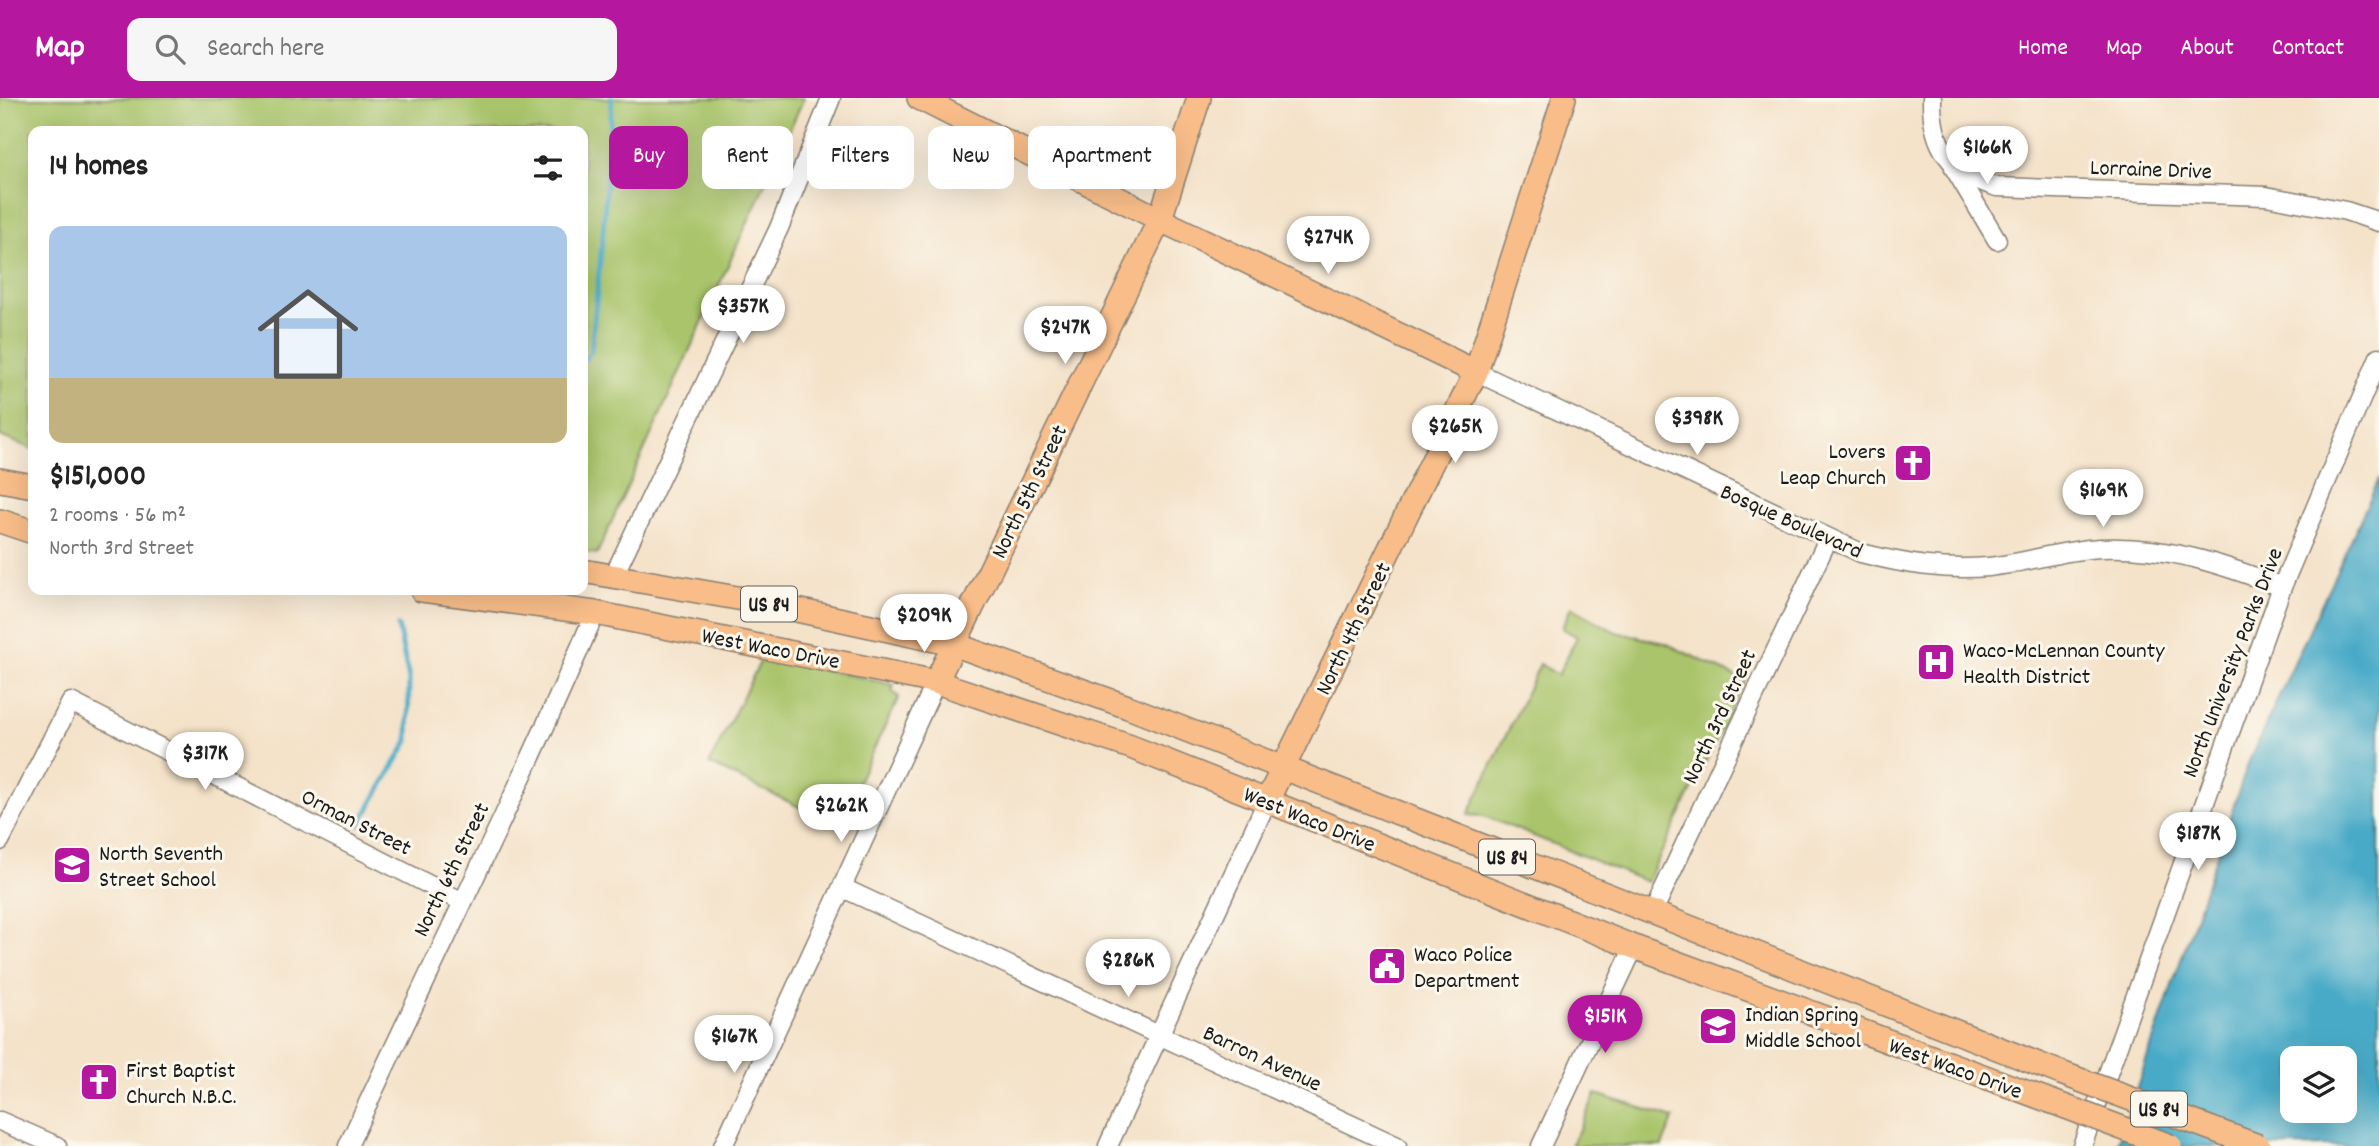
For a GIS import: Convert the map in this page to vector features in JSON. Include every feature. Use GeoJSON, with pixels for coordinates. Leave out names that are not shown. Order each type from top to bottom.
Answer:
{"type":"FeatureCollection","features":[{"type":"Feature","properties":{"kind":"main road","name":"Bosque Boulevard"},"geometry":{"type":"LineString","coordinates":[[919,98],[1160,219],[1476,372]]}},
{"type":"Feature","properties":{"kind":"main road","name":"North 5th Street"},"geometry":{"type":"LineString","coordinates":[[936,682],[1160,219],[1199,98]]}},
{"type":"Feature","properties":{"kind":"main road","name":"North 4th Street"},"geometry":{"type":"LineString","coordinates":[[1267,802],[1476,372],[1564,98]]}},
{"type":"Feature","properties":{"kind":"main road"},"geometry":{"type":"LineString","coordinates":[[0,480],[28,485]]}},
{"type":"Feature","properties":{"kind":"main road"},"geometry":{"type":"LineString","coordinates":[[0,521],[28,530]]}},
{"type":"Feature","properties":{"kind":"main road","name":"West Waco Drive"},"geometry":{"type":"LineString","coordinates":[[588,572],[760,602],[953,644],[1128,707],[2061,1073],[2258,1146]]}},
{"type":"Feature","properties":{"kind":"main road","name":"West Waco Drive"},"geometry":{"type":"LineString","coordinates":[[459,595],[594,613],[936,682],[1131,747],[1634,947],[2170,1146]]}},
{"type":"Feature","properties":{"kind":"street"},"geometry":{"type":"LineString","coordinates":[[614,575],[779,228],[831,98]]}},
{"type":"Feature","properties":{"kind":"street","name":"Lorraine Drive"},"geometry":{"type":"LineString","coordinates":[[1932,98],[1931,122],[1945,153],[1966,174],[1997,187],[2266,196],[2346,211],[2379,222]]}},
{"type":"Feature","properties":{"kind":"street"},"geometry":{"type":"LineString","coordinates":[[1945,153],[1997,240]]}},
{"type":"Feature","properties":{"kind":"street","name":"North University Parks Drive"},"geometry":{"type":"LineString","coordinates":[[2082,1146],[2282,587],[2379,358]]}},
{"type":"Feature","properties":{"kind":"street","name":"Bosque Boulevard"},"geometry":{"type":"LineString","coordinates":[[1476,372],[1861,553],[1898,562],[1951,569],[1991,567],[2062,552],[2137,548],[2216,561],[2282,587]]}},
{"type":"Feature","properties":{"kind":"street","name":"North 3rd Street"},"geometry":{"type":"LineString","coordinates":[[1652,914],[1828,539]]}},
{"type":"Feature","properties":{"kind":"street","name":"North 6th Street"},"geometry":{"type":"LineString","coordinates":[[348,1146],[461,901],[538,745],[594,613]]}},
{"type":"Feature","properties":{"kind":"street","name":"North 5th Street"},"geometry":{"type":"LineString","coordinates":[[723,1146],[936,682]]}},
{"type":"Feature","properties":{"kind":"street","name":"Orman Street"},"geometry":{"type":"LineString","coordinates":[[0,841],[71,702],[461,901]]}},
{"type":"Feature","properties":{"kind":"street","name":"North 4th Street"},"geometry":{"type":"LineString","coordinates":[[1108,1146],[1267,802]]}},
{"type":"Feature","properties":{"kind":"street","name":"Barron Avenue"},"geometry":{"type":"LineString","coordinates":[[843,888],[1397,1146]]}},
{"type":"Feature","properties":{"kind":"street"},"geometry":{"type":"LineString","coordinates":[[1541,1146],[1634,947]]}},
{"type":"Feature","properties":{"kind":"street"},"geometry":{"type":"LineString","coordinates":[[0,1121],[18,1138],[57,1146]]}},
{"type":"Feature","properties":{"kind":"green space"},"geometry":{"type":"Polygon","coordinates":[[[0,98],[804,98],[791,126],[702,126],[702,189],[763,189],[597,554],[588,553],[588,126],[28,126],[28,447],[0,436],[0,98]]]}},
{"type":"Feature","properties":{"kind":"green space"},"geometry":{"type":"Polygon","coordinates":[[[1571,607],[1616,632],[1665,643],[1745,681],[1647,882],[1484,816],[1468,815],[1540,664],[1558,675],[1577,637],[1562,628],[1571,607]]]}},
{"type":"Feature","properties":{"kind":"green space"},"geometry":{"type":"Polygon","coordinates":[[[763,656],[894,685],[892,691],[899,697],[837,825],[709,764],[763,656]]]}},
{"type":"Feature","properties":{"kind":"green space"},"geometry":{"type":"Polygon","coordinates":[[[1596,1094],[1674,1118],[1662,1146],[1571,1146],[1596,1094]]]}},
{"type":"Feature","properties":{"kind":"water"},"geometry":{"type":"Polygon","coordinates":[[[2379,479],[2379,1146],[2117,1146],[2249,761],[2379,479]]]}},
{"type":"Feature","properties":{"kind":"waterway"},"geometry":{"type":"LineString","coordinates":[[588,355],[591,351],[603,232],[612,98]]}},
{"type":"Feature","properties":{"kind":"waterway"},"geometry":{"type":"LineString","coordinates":[[359,825],[408,741],[409,679],[398,626]]}},
{"type":"Feature","properties":{"kind":"place","name":"Lovers Leap Church"},"geometry":{"type":"Point","coordinates":[1913,463]}},
{"type":"Feature","properties":{"kind":"place","name":"Waco-McLennan County Health District"},"geometry":{"type":"Point","coordinates":[1936,662]}},
{"type":"Feature","properties":{"kind":"place","name":"North Seventh Street School"},"geometry":{"type":"Point","coordinates":[72,865]}},
{"type":"Feature","properties":{"kind":"place","name":"Waco Police Department"},"geometry":{"type":"Point","coordinates":[1387,966]}},
{"type":"Feature","properties":{"kind":"place","name":"Indian Spring Middle School"},"geometry":{"type":"Point","coordinates":[1718,1026]}},
{"type":"Feature","properties":{"kind":"place","name":"First Baptist Church N.B.C."},"geometry":{"type":"Point","coordinates":[99,1082]}}]}
